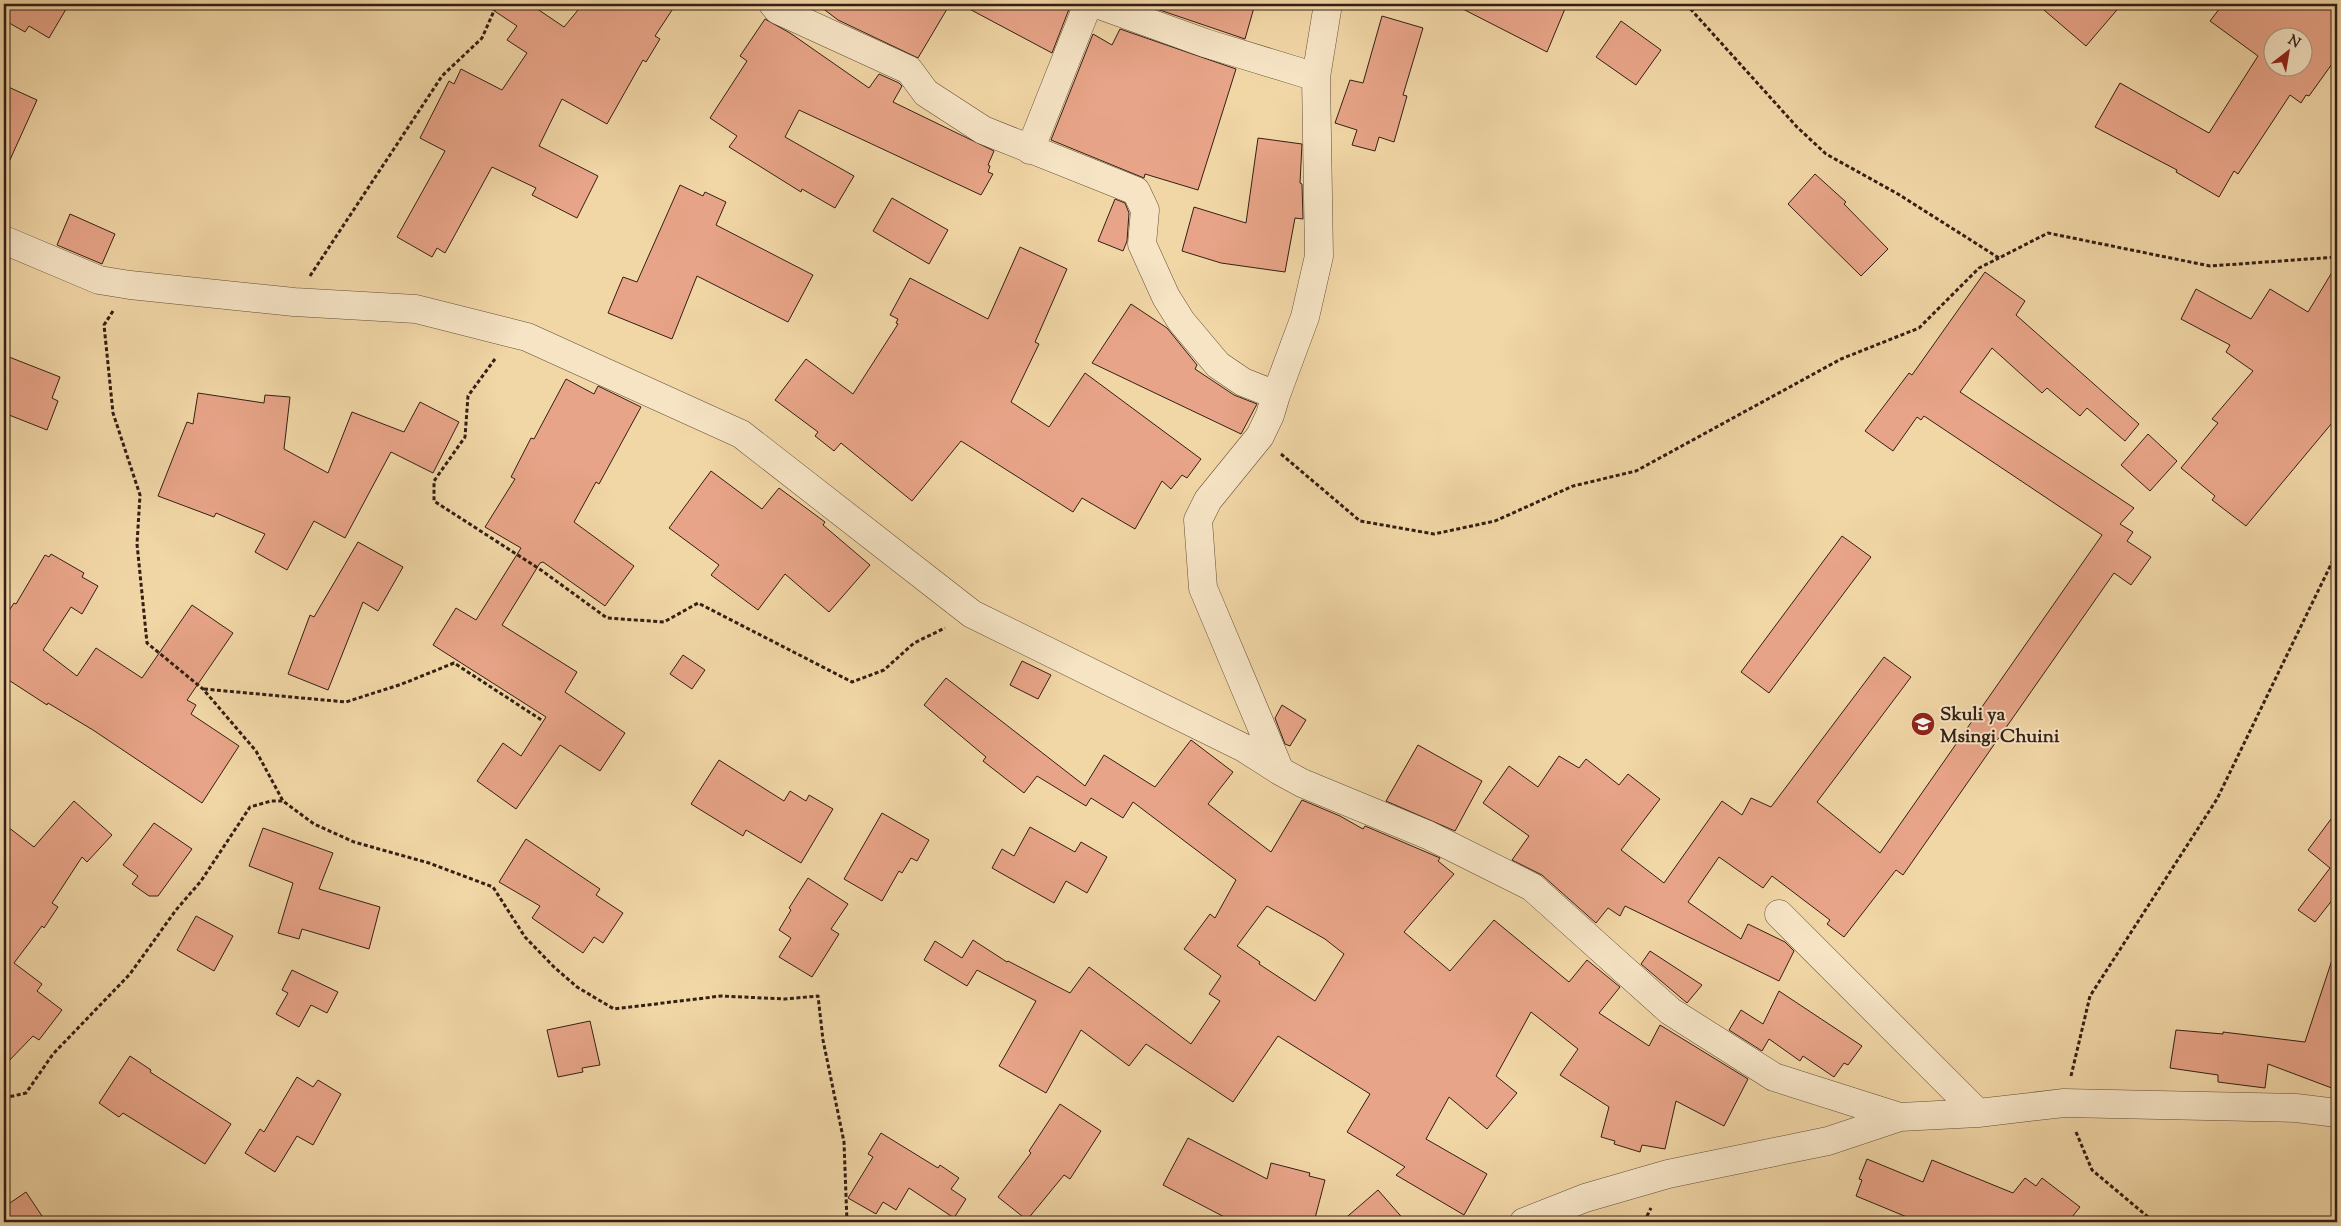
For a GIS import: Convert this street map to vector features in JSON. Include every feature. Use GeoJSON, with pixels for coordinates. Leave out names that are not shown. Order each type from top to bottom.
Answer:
{"type":"FeatureCollection","features":[{"type":"Feature","properties":{"kind":"street"},"geometry":{"type":"LineString","coordinates":[[773,4],[778,10],[909,70],[926,93],[983,130],[1136,191],[1145,210],[1142,244],[1166,297],[1181,321],[1218,365],[1242,382],[1276,395]]}},
{"type":"Feature","properties":{"kind":"street"},"geometry":{"type":"LineString","coordinates":[[1030,150],[1088,4]]}},
{"type":"Feature","properties":{"kind":"street"},"geometry":{"type":"LineString","coordinates":[[1097,4],[1205,43],[1316,77]]}},
{"type":"Feature","properties":{"kind":"street"},"geometry":{"type":"LineString","coordinates":[[1280,772],[1203,588],[1198,520],[1208,500],[1260,436],[1270,416],[1305,316],[1319,256],[1316,77],[1328,4]]}},
{"type":"Feature","properties":{"kind":"street"},"geometry":{"type":"LineString","coordinates":[[4,240],[99,280],[130,286],[294,302],[416,310],[527,337],[740,434],[972,614],[1244,748],[1280,772],[1428,835],[1532,887],[1670,1011],[1774,1077],[1900,1117]]}},
{"type":"Feature","properties":{"kind":"street"},"geometry":{"type":"LineString","coordinates":[[1779,914],[1978,1113]]}},
{"type":"Feature","properties":{"kind":"street"},"geometry":{"type":"LineString","coordinates":[[1524,1222],[1585,1198],[1668,1174],[1828,1141],[1900,1117],[1978,1113],[2064,1103],[2296,1108],[2337,1113]]}},
{"type":"Feature","properties":{"kind":"path"},"geometry":{"type":"LineString","coordinates":[[294,302],[442,76],[482,38],[497,4]]}},
{"type":"Feature","properties":{"kind":"path"},"geometry":{"type":"LineString","coordinates":[[1686,4],[1797,127],[1826,154],[1898,194],[1999,258]]}},
{"type":"Feature","properties":{"kind":"path"},"geometry":{"type":"LineString","coordinates":[[1260,436],[1360,522],[1434,534],[1495,520],[1573,486],[1636,471],[1841,359],[1919,328],[1979,268],[2048,233],[2210,266],[2337,257]]}},
{"type":"Feature","properties":{"kind":"path"},"geometry":{"type":"LineString","coordinates":[[130,286],[104,325],[113,414],[140,495],[137,544],[147,643],[203,689],[256,751],[283,801],[314,824],[354,842],[428,863],[493,887],[525,937],[554,967],[577,986],[614,1009],[721,996],[785,999],[818,996],[823,1040],[844,1142],[847,1222]]}},
{"type":"Feature","properties":{"kind":"path"},"geometry":{"type":"LineString","coordinates":[[527,337],[499,353],[468,396],[466,437],[434,481],[434,501],[541,570],[607,618],[664,622],[698,603],[852,682],[884,670],[914,643],[972,614]]}},
{"type":"Feature","properties":{"kind":"path"},"geometry":{"type":"LineString","coordinates":[[2154,1222],[2092,1170],[2064,1103],[2090,996],[2217,799],[2337,552]]}},
{"type":"Feature","properties":{"kind":"path"},"geometry":{"type":"LineString","coordinates":[[203,689],[346,702],[402,684],[454,663],[543,721]]}},
{"type":"Feature","properties":{"kind":"path"},"geometry":{"type":"LineString","coordinates":[[4,1098],[26,1093],[54,1054],[130,974],[176,910],[202,881],[250,807],[271,801],[283,801]]}},
{"type":"Feature","properties":{"kind":"building"},"geometry":{"type":"Polygon","coordinates":[[[4,4],[69,4],[49,38],[29,26],[25,32],[4,20],[7,13],[4,11],[4,4]]]}},
{"type":"Feature","properties":{"kind":"building"},"geometry":{"type":"Polygon","coordinates":[[[484,4],[530,4],[564,27],[583,4],[676,4],[655,36],[660,39],[646,62],[643,60],[607,124],[562,99],[539,146],[598,176],[577,218],[532,195],[536,188],[492,167],[445,253],[437,248],[432,257],[397,237],[445,151],[420,138],[449,81],[454,84],[461,69],[502,90],[527,53],[507,40],[517,26],[484,4]]]}},
{"type":"Feature","properties":{"kind":"building"},"geometry":{"type":"Polygon","coordinates":[[[817,4],[950,4],[918,58],[838,20],[817,4]]]}},
{"type":"Feature","properties":{"kind":"building"},"geometry":{"type":"Polygon","coordinates":[[[960,4],[1071,4],[1052,53],[960,4]]]}},
{"type":"Feature","properties":{"kind":"building"},"geometry":{"type":"Polygon","coordinates":[[[1142,4],[1255,4],[1245,39],[1142,4]]]}},
{"type":"Feature","properties":{"kind":"building"},"geometry":{"type":"Polygon","coordinates":[[[1453,4],[1567,4],[1547,52],[1453,4]]]}},
{"type":"Feature","properties":{"kind":"building"},"geometry":{"type":"Polygon","coordinates":[[[2037,4],[2122,4],[2086,46],[2037,4]]]}},
{"type":"Feature","properties":{"kind":"building"},"geometry":{"type":"Polygon","coordinates":[[[2223,4],[2337,4],[2337,57],[2309,96],[2306,95],[2301,103],[2290,95],[2238,174],[2234,171],[2219,197],[2176,172],[2177,170],[2095,127],[2120,83],[2209,133],[2258,56],[2210,21],[2223,4]]]}},
{"type":"Feature","properties":{"kind":"building"},"geometry":{"type":"Polygon","coordinates":[[[1382,16],[1423,28],[1403,95],[1407,96],[1394,142],[1379,137],[1375,151],[1352,145],[1357,130],[1335,123],[1350,80],[1363,83],[1382,16]]]}},
{"type":"Feature","properties":{"kind":"building"},"geometry":{"type":"Polygon","coordinates":[[[765,19],[790,33],[869,88],[879,74],[899,83],[902,86],[893,102],[994,151],[988,165],[990,166],[988,172],[993,174],[981,195],[799,110],[785,137],[854,176],[835,208],[802,189],[801,192],[729,147],[737,136],[710,118],[747,61],[740,56],[765,19]]]}},
{"type":"Feature","properties":{"kind":"building"},"geometry":{"type":"Polygon","coordinates":[[[1621,21],[1661,50],[1636,85],[1596,57],[1621,21]]]}},
{"type":"Feature","properties":{"kind":"building"},"geometry":{"type":"Polygon","coordinates":[[[1120,29],[1236,69],[1198,190],[1145,174],[1144,178],[1051,140],[1093,34],[1112,45],[1120,29]]]}},
{"type":"Feature","properties":{"kind":"building"},"geometry":{"type":"Polygon","coordinates":[[[4,85],[37,100],[4,173],[4,85]]]}},
{"type":"Feature","properties":{"kind":"building"},"geometry":{"type":"Polygon","coordinates":[[[1258,138],[1302,144],[1300,183],[1302,184],[1303,219],[1295,218],[1285,272],[1221,263],[1182,251],[1194,207],[1246,223],[1258,138]]]}},
{"type":"Feature","properties":{"kind":"building"},"geometry":{"type":"Polygon","coordinates":[[[1815,174],[1846,202],[1844,204],[1888,249],[1861,276],[1788,204],[1815,174]]]}},
{"type":"Feature","properties":{"kind":"building"},"geometry":{"type":"Polygon","coordinates":[[[680,185],[703,196],[705,192],[726,202],[716,225],[813,275],[788,322],[697,276],[672,339],[608,313],[623,277],[637,282],[680,185]]]}},
{"type":"Feature","properties":{"kind":"building"},"geometry":{"type":"Polygon","coordinates":[[[892,198],[948,230],[929,264],[873,231],[892,198]]]}},
{"type":"Feature","properties":{"kind":"building"},"geometry":{"type":"Polygon","coordinates":[[[1115,199],[1125,203],[1129,213],[1127,241],[1123,251],[1098,241],[1115,199]]]}},
{"type":"Feature","properties":{"kind":"building"},"geometry":{"type":"Polygon","coordinates":[[[70,214],[115,234],[102,264],[57,245],[70,214]]]}},
{"type":"Feature","properties":{"kind":"building"},"geometry":{"type":"Polygon","coordinates":[[[1020,247],[1067,269],[1035,342],[1039,344],[1011,402],[1049,427],[1085,373],[1201,459],[1187,478],[1182,475],[1171,489],[1162,481],[1135,529],[1082,498],[1073,512],[961,441],[912,501],[841,443],[834,451],[815,436],[818,432],[775,400],[806,359],[853,394],[898,324],[896,323],[898,319],[890,315],[910,278],[988,319],[1020,247]]]}},
{"type":"Feature","properties":{"kind":"building"},"geometry":{"type":"Polygon","coordinates":[[[2337,264],[2337,417],[2246,526],[2212,500],[2215,496],[2181,468],[2218,423],[2212,419],[2253,371],[2226,352],[2230,345],[2181,319],[2196,289],[2251,319],[2270,289],[2308,312],[2337,264]]]}},
{"type":"Feature","properties":{"kind":"building"},"geometry":{"type":"Polygon","coordinates":[[[1985,272],[2025,301],[2016,315],[2139,424],[2125,441],[2087,408],[2080,416],[2047,388],[2042,393],[1992,348],[1960,392],[2134,508],[2120,524],[2133,532],[2127,541],[2151,557],[2131,585],[2114,573],[1903,875],[1896,870],[1844,937],[1827,924],[1830,920],[1772,876],[1763,888],[1719,857],[1688,902],[1741,939],[1748,924],[1785,942],[1794,951],[1779,981],[1625,906],[1620,916],[1608,908],[1596,923],[1542,875],[1512,860],[1529,836],[1483,803],[1509,766],[1538,787],[1559,756],[1579,768],[1586,759],[1619,785],[1628,774],[1660,799],[1621,850],[1664,883],[1722,801],[1742,815],[1751,798],[1771,807],[1884,657],[1911,677],[1817,802],[1880,853],[2102,535],[1924,416],[1921,420],[1917,417],[1893,451],[1865,431],[1909,373],[1912,375],[1985,272]]]}},
{"type":"Feature","properties":{"kind":"building"},"geometry":{"type":"Polygon","coordinates":[[[1131,304],[1167,328],[1197,365],[1195,369],[1234,395],[1257,404],[1241,434],[1092,363],[1131,304]]]}},
{"type":"Feature","properties":{"kind":"building"},"geometry":{"type":"Polygon","coordinates":[[[4,355],[60,377],[52,398],[58,401],[47,430],[4,413],[4,355]]]}},
{"type":"Feature","properties":{"kind":"building"},"geometry":{"type":"Polygon","coordinates":[[[566,379],[594,394],[598,386],[641,407],[599,484],[596,482],[574,522],[634,566],[605,606],[543,562],[540,563],[502,625],[577,672],[565,692],[625,733],[600,771],[560,745],[516,809],[477,781],[503,743],[521,756],[546,717],[433,645],[456,608],[476,620],[521,548],[485,527],[515,479],[511,477],[531,438],[534,439],[566,379]]]}},
{"type":"Feature","properties":{"kind":"building"},"geometry":{"type":"Polygon","coordinates":[[[198,393],[264,403],[265,395],[290,397],[284,449],[328,473],[352,412],[404,432],[420,402],[459,422],[433,473],[391,452],[345,538],[314,521],[287,570],[255,552],[265,534],[216,513],[214,517],[158,496],[187,422],[193,424],[198,393]]]}},
{"type":"Feature","properties":{"kind":"building"},"geometry":{"type":"Polygon","coordinates":[[[2148,434],[2177,461],[2150,491],[2121,465],[2148,434]]]}},
{"type":"Feature","properties":{"kind":"building"},"geometry":{"type":"Polygon","coordinates":[[[711,471],[762,509],[779,488],[825,522],[823,525],[870,565],[829,612],[785,574],[758,610],[711,575],[719,565],[669,528],[711,471]]]}},
{"type":"Feature","properties":{"kind":"building"},"geometry":{"type":"Polygon","coordinates":[[[1842,536],[1871,557],[1769,693],[1741,672],[1842,536]]]}},
{"type":"Feature","properties":{"kind":"building"},"geometry":{"type":"Polygon","coordinates":[[[358,542],[403,567],[378,611],[363,602],[328,690],[288,674],[310,615],[314,617],[358,542]]]}},
{"type":"Feature","properties":{"kind":"building"},"geometry":{"type":"Polygon","coordinates":[[[51,554],[84,573],[82,577],[98,586],[82,614],[71,607],[43,650],[77,676],[96,648],[142,678],[192,605],[233,633],[187,700],[196,705],[191,714],[239,746],[202,803],[93,730],[48,703],[47,705],[4,677],[4,618],[14,603],[16,604],[45,555],[49,557],[51,554]]]}},
{"type":"Feature","properties":{"kind":"building"},"geometry":{"type":"Polygon","coordinates":[[[683,655],[705,670],[692,689],[670,674],[683,655]]]}},
{"type":"Feature","properties":{"kind":"building"},"geometry":{"type":"Polygon","coordinates":[[[1022,661],[1051,675],[1038,699],[1010,685],[1022,661]]]}},
{"type":"Feature","properties":{"kind":"building"},"geometry":{"type":"Polygon","coordinates":[[[946,678],[1085,786],[1104,755],[1155,787],[1191,740],[1233,772],[1208,804],[1271,852],[1302,800],[1340,816],[1363,829],[1365,826],[1440,858],[1438,861],[1454,874],[1404,932],[1450,971],[1494,920],[1569,982],[1587,960],[1620,987],[1599,1013],[1649,1046],[1660,1025],[1748,1079],[1724,1126],[1676,1101],[1665,1149],[1642,1145],[1640,1152],[1614,1144],[1615,1141],[1601,1137],[1609,1107],[1560,1075],[1578,1049],[1531,1012],[1496,1076],[1517,1093],[1487,1129],[1449,1097],[1426,1139],[1487,1174],[1464,1215],[1396,1175],[1405,1167],[1347,1132],[1370,1094],[1278,1036],[1233,1102],[1146,1044],[1129,1066],[1081,1030],[1046,1093],[999,1066],[1036,1001],[977,970],[967,986],[924,960],[935,941],[962,958],[973,940],[1007,962],[1070,993],[1089,967],[1191,1044],[1220,1001],[1209,994],[1221,976],[1184,949],[1210,914],[1215,918],[1236,880],[1133,802],[1123,818],[1091,798],[1086,806],[1037,776],[1024,793],[983,761],[986,757],[924,705],[946,678]],[[1267,906],[1237,946],[1260,962],[1259,964],[1315,1001],[1344,954],[1325,939],[1267,906]]]}},
{"type":"Feature","properties":{"kind":"building"},"geometry":{"type":"Polygon","coordinates":[[[1282,705],[1306,720],[1290,746],[1285,744],[1275,718],[1282,705]]]}},
{"type":"Feature","properties":{"kind":"building"},"geometry":{"type":"Polygon","coordinates":[[[1418,745],[1482,781],[1455,831],[1386,801],[1418,745]]]}},
{"type":"Feature","properties":{"kind":"building"},"geometry":{"type":"Polygon","coordinates":[[[719,760],[784,801],[790,791],[806,801],[809,795],[833,809],[801,863],[746,830],[743,836],[691,804],[719,760]]]}},
{"type":"Feature","properties":{"kind":"building"},"geometry":{"type":"Polygon","coordinates":[[[74,801],[112,835],[87,862],[82,857],[52,903],[58,907],[44,928],[42,926],[14,963],[42,984],[37,991],[62,1010],[39,1040],[33,1036],[4,1066],[4,824],[34,847],[74,801]]]}},
{"type":"Feature","properties":{"kind":"building"},"geometry":{"type":"Polygon","coordinates":[[[2337,811],[2337,894],[2315,922],[2298,910],[2330,868],[2308,850],[2337,811]]]}},
{"type":"Feature","properties":{"kind":"building"},"geometry":{"type":"Polygon","coordinates":[[[882,813],[929,840],[917,861],[911,858],[902,873],[899,871],[882,901],[844,879],[882,813]]]}},
{"type":"Feature","properties":{"kind":"building"},"geometry":{"type":"Polygon","coordinates":[[[154,823],[192,849],[158,896],[149,896],[132,884],[138,876],[123,865],[154,823]]]}},
{"type":"Feature","properties":{"kind":"building"},"geometry":{"type":"Polygon","coordinates":[[[1030,827],[1075,852],[1081,842],[1107,857],[1087,893],[1066,881],[1054,903],[992,868],[1002,849],[1014,856],[1030,827]]]}},
{"type":"Feature","properties":{"kind":"building"},"geometry":{"type":"Polygon","coordinates":[[[263,828],[333,853],[319,889],[380,907],[369,949],[302,929],[299,939],[278,933],[293,883],[249,866],[263,828]]]}},
{"type":"Feature","properties":{"kind":"building"},"geometry":{"type":"Polygon","coordinates":[[[526,839],[600,889],[596,895],[623,913],[603,943],[594,937],[583,953],[532,918],[540,906],[499,882],[526,839]]]}},
{"type":"Feature","properties":{"kind":"building"},"geometry":{"type":"Polygon","coordinates":[[[808,878],[848,904],[831,929],[839,934],[812,977],[779,957],[791,938],[779,930],[791,910],[789,908],[808,878]]]}},
{"type":"Feature","properties":{"kind":"building"},"geometry":{"type":"Polygon","coordinates":[[[196,916],[233,936],[214,971],[177,950],[196,916]]]}},
{"type":"Feature","properties":{"kind":"building"},"geometry":{"type":"Polygon","coordinates":[[[1650,951],[1702,985],[1687,1003],[1641,964],[1650,951]]]}},
{"type":"Feature","properties":{"kind":"building"},"geometry":{"type":"Polygon","coordinates":[[[2333,957],[2337,958],[2337,1090],[2268,1064],[2265,1088],[2218,1082],[2218,1075],[2170,1068],[2176,1030],[2223,1034],[2223,1032],[2305,1042],[2333,957]]]}},
{"type":"Feature","properties":{"kind":"building"},"geometry":{"type":"Polygon","coordinates":[[[292,970],[338,992],[327,1013],[311,1005],[299,1027],[276,1014],[288,993],[282,990],[292,970]]]}},
{"type":"Feature","properties":{"kind":"building"},"geometry":{"type":"Polygon","coordinates":[[[1779,991],[1862,1046],[1848,1065],[1844,1063],[1834,1077],[1803,1056],[1800,1061],[1769,1039],[1762,1051],[1729,1030],[1741,1010],[1763,1024],[1779,991]]]}},
{"type":"Feature","properties":{"kind":"building"},"geometry":{"type":"Polygon","coordinates":[[[590,1021],[600,1065],[582,1068],[583,1072],[558,1077],[547,1030],[590,1021]]]}},
{"type":"Feature","properties":{"kind":"building"},"geometry":{"type":"Polygon","coordinates":[[[130,1056],[151,1070],[150,1072],[231,1124],[205,1164],[123,1113],[119,1117],[99,1103],[130,1056]]]}},
{"type":"Feature","properties":{"kind":"building"},"geometry":{"type":"Polygon","coordinates":[[[297,1077],[313,1087],[318,1080],[341,1094],[313,1145],[297,1136],[275,1172],[245,1153],[260,1129],[264,1132],[297,1077]]]}},
{"type":"Feature","properties":{"kind":"building"},"geometry":{"type":"Polygon","coordinates":[[[1060,1104],[1101,1131],[1070,1179],[1064,1175],[1027,1220],[998,1197],[1031,1153],[1029,1151],[1060,1104]]]}},
{"type":"Feature","properties":{"kind":"building"},"geometry":{"type":"Polygon","coordinates":[[[881,1133],[938,1168],[940,1165],[959,1178],[951,1189],[966,1199],[954,1218],[909,1188],[896,1210],[883,1202],[876,1214],[848,1198],[873,1157],[868,1154],[881,1133]]]}},
{"type":"Feature","properties":{"kind":"building"},"geometry":{"type":"Polygon","coordinates":[[[1188,1138],[1267,1179],[1271,1163],[1310,1173],[1309,1176],[1325,1180],[1314,1222],[1234,1222],[1163,1185],[1188,1138]]]}},
{"type":"Feature","properties":{"kind":"building"},"geometry":{"type":"Polygon","coordinates":[[[1867,1159],[1923,1182],[1932,1160],[2013,1193],[2025,1178],[2036,1186],[2042,1178],[2080,1207],[2068,1222],[1919,1222],[1856,1196],[1862,1180],[1859,1179],[1867,1159]]]}},
{"type":"Feature","properties":{"kind":"building"},"geometry":{"type":"Polygon","coordinates":[[[1378,1190],[1406,1222],[1341,1222],[1378,1190]]]}},
{"type":"Feature","properties":{"kind":"building"},"geometry":{"type":"Polygon","coordinates":[[[26,1192],[46,1222],[4,1222],[4,1207],[26,1192]]]}},
{"type":"Feature","properties":{"kind":"place","name":"Skuli ya Msingi Chuini"},"geometry":{"type":"Point","coordinates":[1923,724]}}]}
